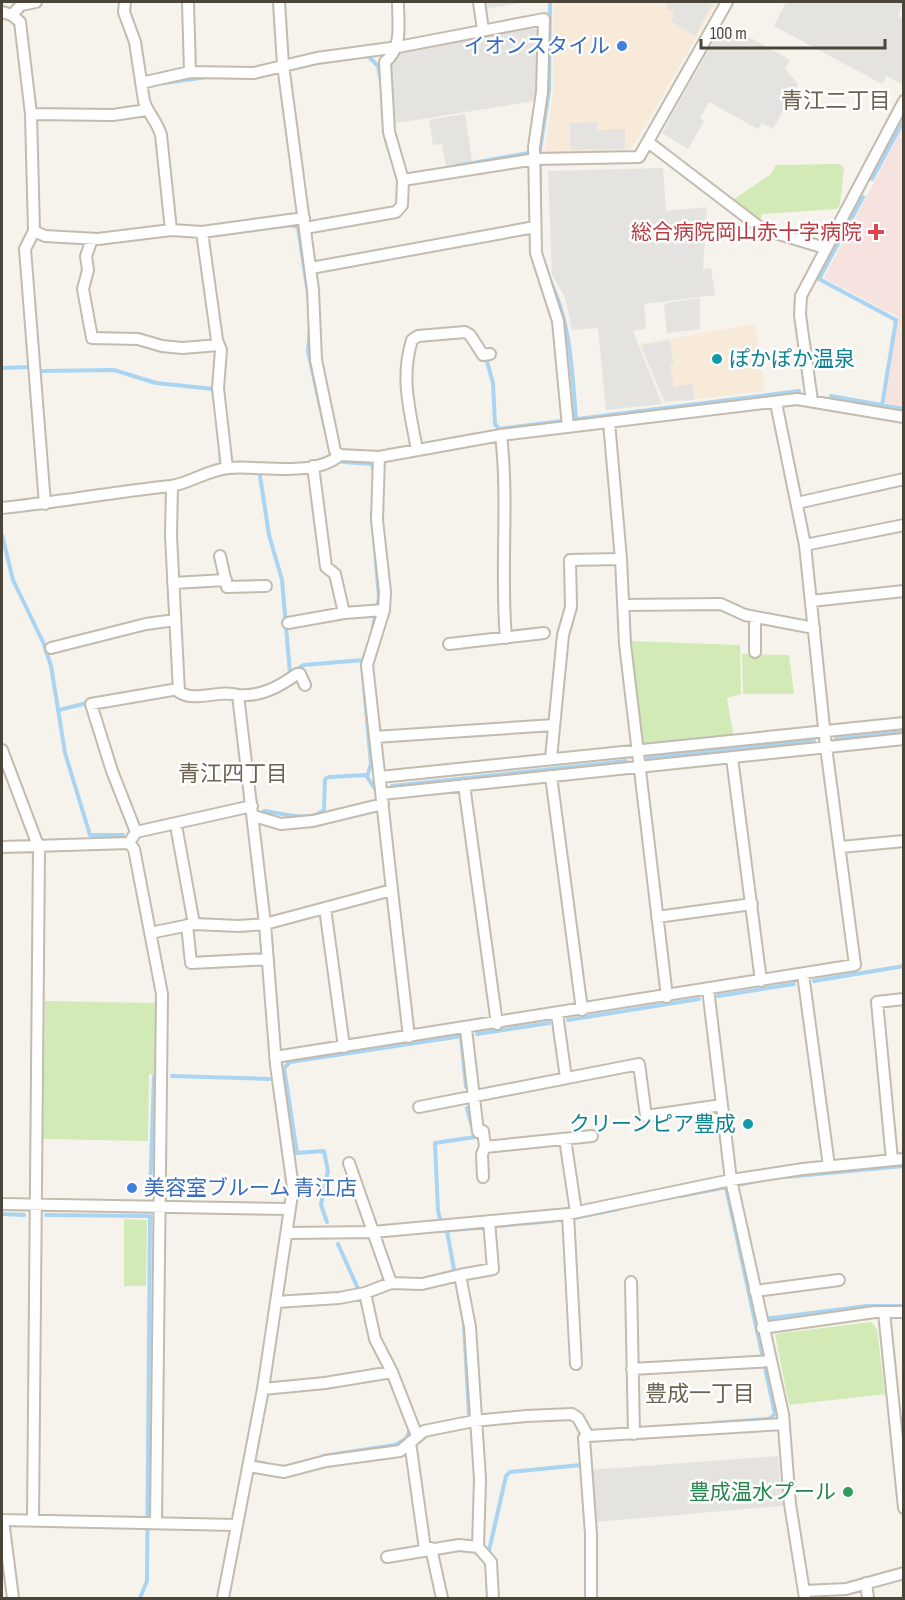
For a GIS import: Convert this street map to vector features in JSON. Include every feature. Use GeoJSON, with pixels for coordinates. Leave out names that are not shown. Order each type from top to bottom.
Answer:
{"type":"FeatureCollection","features":[{"type":"Feature","properties":{"kind":"street"},"geometry":{"type":"LineString","coordinates":[[36,2],[21,5],[7,13],[20,22],[31,114],[34,231],[25,249],[45,504]]}},
{"type":"Feature","properties":{"kind":"street"},"geometry":{"type":"LineString","coordinates":[[125,2],[124,12],[135,42],[143,111]]}},
{"type":"Feature","properties":{"kind":"street"},"geometry":{"type":"LineString","coordinates":[[188,2],[190,72]]}},
{"type":"Feature","properties":{"kind":"street"},"geometry":{"type":"LineString","coordinates":[[279,2],[283,65],[311,268],[316,360],[335,451],[340,455],[379,457],[567,422],[609,422],[797,399],[903,417]]}},
{"type":"Feature","properties":{"kind":"street"},"geometry":{"type":"LineString","coordinates":[[34,231],[45,236],[92,239],[171,230],[202,232],[305,223],[396,212],[402,205],[403,177],[394,156],[389,132],[385,62],[393,55],[398,2]]}},
{"type":"Feature","properties":{"kind":"street"},"geometry":{"type":"LineString","coordinates":[[479,2],[483,30]]}},
{"type":"Feature","properties":{"kind":"street"},"geometry":{"type":"LineString","coordinates":[[403,177],[537,156],[639,157],[727,2]]}},
{"type":"Feature","properties":{"kind":"street"},"geometry":{"type":"LineString","coordinates":[[141,83],[190,72],[254,73],[283,65],[544,19],[535,226],[540,271],[554,304],[558,321],[567,422]]}},
{"type":"Feature","properties":{"kind":"street"},"geometry":{"type":"LineString","coordinates":[[812,401],[800,315],[801,296],[903,101]]}},
{"type":"Feature","properties":{"kind":"street"},"geometry":{"type":"LineString","coordinates":[[31,114],[113,115],[143,111],[157,121],[161,135],[171,230]]}},
{"type":"Feature","properties":{"kind":"street"},"geometry":{"type":"LineString","coordinates":[[648,142],[762,229],[825,248]]}},
{"type":"Feature","properties":{"kind":"street"},"geometry":{"type":"LineString","coordinates":[[311,268],[535,226]]}},
{"type":"Feature","properties":{"kind":"street"},"geometry":{"type":"LineString","coordinates":[[202,232],[221,350],[218,388],[227,468]]}},
{"type":"Feature","properties":{"kind":"street"},"geometry":{"type":"LineString","coordinates":[[92,239],[86,256],[88,270],[83,289],[92,338],[138,339],[162,346],[182,348],[219,345]]}},
{"type":"Feature","properties":{"kind":"street"},"geometry":{"type":"LineString","coordinates":[[417,450],[405,381],[405,361],[412,340],[418,336],[465,332],[470,334],[483,355],[490,354]]}},
{"type":"Feature","properties":{"kind":"street"},"geometry":{"type":"LineString","coordinates":[[275,1057],[582,1011],[855,965],[826,747],[805,545],[776,403]]}},
{"type":"Feature","properties":{"kind":"street"},"geometry":{"type":"LineString","coordinates":[[609,422],[636,749],[667,996]]}},
{"type":"Feature","properties":{"kind":"street"},"geometry":{"type":"LineString","coordinates":[[501,435],[505,472],[503,600],[506,638]]}},
{"type":"Feature","properties":{"kind":"street"},"geometry":{"type":"LineString","coordinates":[[2,508],[45,504],[150,486],[172,486],[227,468],[312,466],[335,460],[340,455]]}},
{"type":"Feature","properties":{"kind":"street"},"geometry":{"type":"LineString","coordinates":[[379,457],[377,520],[385,592],[367,665],[409,1037]]}},
{"type":"Feature","properties":{"kind":"street"},"geometry":{"type":"LineString","coordinates":[[312,466],[326,567],[335,574],[344,613]]}},
{"type":"Feature","properties":{"kind":"street"},"geometry":{"type":"LineString","coordinates":[[797,503],[903,480]]}},
{"type":"Feature","properties":{"kind":"street"},"geometry":{"type":"LineString","coordinates":[[172,486],[173,583],[178,692],[187,697],[230,693],[248,696],[272,689],[297,674],[300,674],[305,685]]}},
{"type":"Feature","properties":{"kind":"street"},"geometry":{"type":"LineString","coordinates":[[805,545],[903,525]]}},
{"type":"Feature","properties":{"kind":"street"},"geometry":{"type":"LineString","coordinates":[[220,555],[227,587],[266,586]]}},
{"type":"Feature","properties":{"kind":"street"},"geometry":{"type":"LineString","coordinates":[[551,758],[563,635],[571,607],[570,560],[621,559]]}},
{"type":"Feature","properties":{"kind":"street"},"geometry":{"type":"LineString","coordinates":[[173,583],[226,580]]}},
{"type":"Feature","properties":{"kind":"street"},"geometry":{"type":"LineString","coordinates":[[811,601],[903,591]]}},
{"type":"Feature","properties":{"kind":"street"},"geometry":{"type":"LineString","coordinates":[[624,605],[721,604],[745,615],[814,628]]}},
{"type":"Feature","properties":{"kind":"street"},"geometry":{"type":"LineString","coordinates":[[288,623],[344,613],[380,610]]}},
{"type":"Feature","properties":{"kind":"street"},"geometry":{"type":"LineString","coordinates":[[755,617],[755,652]]}},
{"type":"Feature","properties":{"kind":"street"},"geometry":{"type":"LineString","coordinates":[[51,648],[146,624],[175,620]]}},
{"type":"Feature","properties":{"kind":"street"},"geometry":{"type":"LineString","coordinates":[[449,644],[544,633]]}},
{"type":"Feature","properties":{"kind":"street"},"geometry":{"type":"LineString","coordinates":[[136,832],[112,771],[91,705],[178,689]]}},
{"type":"Feature","properties":{"kind":"street"},"geometry":{"type":"LineString","coordinates":[[223,1599],[263,1389],[293,1188],[275,1057],[265,924],[238,695]]}},
{"type":"Feature","properties":{"kind":"street"},"geometry":{"type":"LineString","coordinates":[[380,777],[903,723]]}},
{"type":"Feature","properties":{"kind":"street"},"geometry":{"type":"LineString","coordinates":[[375,737],[554,725]]}},
{"type":"Feature","properties":{"kind":"street"},"geometry":{"type":"LineString","coordinates":[[129,843],[136,832],[253,811],[280,824],[313,821],[382,799],[464,785],[903,739]]}},
{"type":"Feature","properties":{"kind":"street"},"geometry":{"type":"LineString","coordinates":[[2,750],[39,848],[33,1520]]}},
{"type":"Feature","properties":{"kind":"street"},"geometry":{"type":"LineString","coordinates":[[732,758],[761,981]]}},
{"type":"Feature","properties":{"kind":"street"},"geometry":{"type":"LineString","coordinates":[[551,776],[582,1011]]}},
{"type":"Feature","properties":{"kind":"street"},"geometry":{"type":"LineString","coordinates":[[464,785],[497,1024]]}},
{"type":"Feature","properties":{"kind":"street"},"geometry":{"type":"LineString","coordinates":[[177,831],[190,924],[190,963],[268,959]]}},
{"type":"Feature","properties":{"kind":"street"},"geometry":{"type":"LineString","coordinates":[[841,847],[903,841]]}},
{"type":"Feature","properties":{"kind":"street"},"geometry":{"type":"LineString","coordinates":[[2,847],[39,848],[129,843]]}},
{"type":"Feature","properties":{"kind":"street"},"geometry":{"type":"LineString","coordinates":[[129,843],[134,849],[162,994],[159,1205],[150,1521]]}},
{"type":"Feature","properties":{"kind":"street"},"geometry":{"type":"LineString","coordinates":[[150,933],[190,924],[239,926],[265,924],[392,890]]}},
{"type":"Feature","properties":{"kind":"street"},"geometry":{"type":"LineString","coordinates":[[657,917],[752,904]]}},
{"type":"Feature","properties":{"kind":"street"},"geometry":{"type":"LineString","coordinates":[[325,908],[345,1047]]}},
{"type":"Feature","properties":{"kind":"street"},"geometry":{"type":"LineString","coordinates":[[803,974],[829,1166]]}},
{"type":"Feature","properties":{"kind":"street"},"geometry":{"type":"LineString","coordinates":[[708,989],[732,1184],[755,1291],[767,1361],[784,1424],[790,1504],[805,1595],[846,1589],[903,1573]]}},
{"type":"Feature","properties":{"kind":"street"},"geometry":{"type":"LineString","coordinates":[[287,1233],[374,1232],[489,1225],[570,1216],[829,1166],[898,1160],[877,1002],[903,999]]}},
{"type":"Feature","properties":{"kind":"street"},"geometry":{"type":"LineString","coordinates":[[557,1014],[566,1078]]}},
{"type":"Feature","properties":{"kind":"street"},"geometry":{"type":"LineString","coordinates":[[466,1029],[478,1132],[483,1131],[485,1147],[482,1154],[483,1177]]}},
{"type":"Feature","properties":{"kind":"street"},"geometry":{"type":"LineString","coordinates":[[419,1107],[639,1064],[646,1116],[722,1105]]}},
{"type":"Feature","properties":{"kind":"street"},"geometry":{"type":"LineString","coordinates":[[485,1147],[592,1136]]}},
{"type":"Feature","properties":{"kind":"street"},"geometry":{"type":"LineString","coordinates":[[566,1139],[576,1364]]}},
{"type":"Feature","properties":{"kind":"street"},"geometry":{"type":"LineString","coordinates":[[349,1163],[390,1283]]}},
{"type":"Feature","properties":{"kind":"street"},"geometry":{"type":"LineString","coordinates":[[2,1204],[289,1209]]}},
{"type":"Feature","properties":{"kind":"street"},"geometry":{"type":"LineString","coordinates":[[276,1302],[311,1301],[362,1294],[390,1283],[422,1284],[493,1269],[489,1225]]}},
{"type":"Feature","properties":{"kind":"street"},"geometry":{"type":"LineString","coordinates":[[457,1276],[470,1328],[484,1554],[493,1599]]}},
{"type":"Feature","properties":{"kind":"street"},"geometry":{"type":"LineString","coordinates":[[755,1291],[839,1280]]}},
{"type":"Feature","properties":{"kind":"street"},"geometry":{"type":"LineString","coordinates":[[631,1282],[634,1430]]}},
{"type":"Feature","properties":{"kind":"street"},"geometry":{"type":"LineString","coordinates":[[362,1294],[375,1339],[414,1439],[428,1549],[442,1599]]}},
{"type":"Feature","properties":{"kind":"street"},"geometry":{"type":"LineString","coordinates":[[884,1312],[903,1508]]}},
{"type":"Feature","properties":{"kind":"street"},"geometry":{"type":"LineString","coordinates":[[761,1323],[903,1312]]}},
{"type":"Feature","properties":{"kind":"street"},"geometry":{"type":"LineString","coordinates":[[632,1369],[767,1361]]}},
{"type":"Feature","properties":{"kind":"street"},"geometry":{"type":"LineString","coordinates":[[263,1389],[389,1372]]}},
{"type":"Feature","properties":{"kind":"street"},"geometry":{"type":"LineString","coordinates":[[248,1466],[284,1472],[326,1461],[400,1451],[424,1431],[474,1421],[572,1414],[587,1433]]}},
{"type":"Feature","properties":{"kind":"street"},"geometry":{"type":"LineString","coordinates":[[587,1433],[784,1424]]}},
{"type":"Feature","properties":{"kind":"street"},"geometry":{"type":"LineString","coordinates":[[587,1433],[584,1437],[591,1534],[591,1599]]}},
{"type":"Feature","properties":{"kind":"street"},"geometry":{"type":"LineString","coordinates":[[13,1599],[2,1520],[150,1521],[236,1525]]}},
{"type":"Feature","properties":{"kind":"street"},"geometry":{"type":"LineString","coordinates":[[387,1557],[459,1545],[484,1554]]}},
{"type":"Feature","properties":{"kind":"street"},"geometry":{"type":"LineString","coordinates":[[866,1583],[868,1599]]}},
{"type":"Feature","properties":{"kind":"shaded area"},"geometry":{"type":"Polygon","coordinates":[[[484,2],[529,2],[485,9],[484,2]]]}},
{"type":"Feature","properties":{"kind":"shaded area","name":"イオンスタイル"},"geometry":{"type":"Polygon","coordinates":[[[553,2],[717,2],[633,146],[626,152],[549,154],[545,151],[553,91],[553,2]]]}},
{"type":"Feature","properties":{"kind":"shaded area"},"geometry":{"type":"Polygon","coordinates":[[[667,2],[713,2],[695,36],[671,21],[675,11],[667,10],[667,2]]]}},
{"type":"Feature","properties":{"kind":"shaded area"},"geometry":{"type":"Polygon","coordinates":[[[786,2],[903,2],[898,16],[904,19],[904,78],[901,84],[887,76],[882,84],[774,26],[786,2]]]}},
{"type":"Feature","properties":{"kind":"shaded area"},"geometry":{"type":"Polygon","coordinates":[[[730,26],[790,60],[785,69],[798,84],[773,129],[762,123],[758,129],[709,102],[700,118],[704,121],[688,149],[662,133],[720,30],[726,33],[730,26]]]}},
{"type":"Feature","properties":{"kind":"shaded area"},"geometry":{"type":"Polygon","coordinates":[[[534,28],[538,32],[535,101],[391,124],[392,85],[389,66],[400,51],[534,28]]]}},
{"type":"Feature","properties":{"kind":"shaded area"},"geometry":{"type":"Polygon","coordinates":[[[465,114],[472,161],[446,166],[442,144],[433,145],[429,120],[465,114]]]}},
{"type":"Feature","properties":{"kind":"shaded area"},"geometry":{"type":"Polygon","coordinates":[[[597,122],[597,130],[625,129],[625,149],[570,150],[570,123],[597,122]]]}},
{"type":"Feature","properties":{"kind":"shaded area","name":"総合病院岡山赤十字病院"},"geometry":{"type":"Polygon","coordinates":[[[903,127],[903,406],[885,403],[898,317],[824,278],[903,127]]]}},
{"type":"Feature","properties":{"kind":"shaded area"},"geometry":{"type":"Polygon","coordinates":[[[663,168],[666,211],[707,207],[703,269],[711,268],[715,295],[644,304],[646,329],[633,331],[662,404],[606,410],[598,328],[572,330],[565,297],[552,275],[548,171],[663,168]]]}},
{"type":"Feature","properties":{"kind":"shaded area"},"geometry":{"type":"Polygon","coordinates":[[[700,298],[700,329],[667,333],[664,307],[666,303],[700,298]]]}},
{"type":"Feature","properties":{"kind":"shaded area"},"geometry":{"type":"Polygon","coordinates":[[[755,324],[765,391],[664,403],[639,344],[755,324]]]}},
{"type":"Feature","properties":{"kind":"shaded area"},"geometry":{"type":"Polygon","coordinates":[[[669,340],[674,364],[670,365],[674,387],[692,384],[695,400],[665,401],[641,345],[669,340]]]}},
{"type":"Feature","properties":{"kind":"shaded area"},"geometry":{"type":"Polygon","coordinates":[[[778,1456],[783,1506],[595,1522],[590,1470],[778,1456]]]}},
{"type":"Feature","properties":{"kind":"green space"},"geometry":{"type":"Polygon","coordinates":[[[839,164],[844,168],[840,204],[837,209],[762,214],[760,219],[733,200],[771,174],[776,165],[839,164]]]}},
{"type":"Feature","properties":{"kind":"green space"},"geometry":{"type":"Polygon","coordinates":[[[629,641],[740,645],[741,694],[727,698],[734,738],[644,746],[639,741],[629,641]]]}},
{"type":"Feature","properties":{"kind":"green space"},"geometry":{"type":"Polygon","coordinates":[[[742,654],[789,655],[794,694],[743,694],[742,654]]]}},
{"type":"Feature","properties":{"kind":"green space"},"geometry":{"type":"Polygon","coordinates":[[[45,1001],[156,1003],[155,1074],[149,1074],[148,1141],[43,1139],[45,1001]]]}},
{"type":"Feature","properties":{"kind":"green space"},"geometry":{"type":"Polygon","coordinates":[[[124,1219],[147,1220],[146,1286],[124,1286],[124,1219]]]}},
{"type":"Feature","properties":{"kind":"green space"},"geometry":{"type":"Polygon","coordinates":[[[871,1322],[877,1329],[885,1394],[789,1405],[775,1334],[871,1322]]]}},
{"type":"Feature","properties":{"kind":"waterway"},"geometry":{"type":"LineString","coordinates":[[540,225],[540,150],[549,90],[550,2]]}},
{"type":"Feature","properties":{"kind":"waterway"},"geometry":{"type":"LineString","coordinates":[[367,55],[378,66],[381,81]]}},
{"type":"Feature","properties":{"kind":"waterway"},"geometry":{"type":"LineString","coordinates":[[164,83],[207,77]]}},
{"type":"Feature","properties":{"kind":"waterway"},"geometry":{"type":"LineString","coordinates":[[872,179],[904,120]]}},
{"type":"Feature","properties":{"kind":"waterway"},"geometry":{"type":"LineString","coordinates":[[385,136],[393,163]]}},
{"type":"Feature","properties":{"kind":"waterway"},"geometry":{"type":"LineString","coordinates":[[456,166],[534,152]]}},
{"type":"Feature","properties":{"kind":"waterway"},"geometry":{"type":"LineString","coordinates":[[863,197],[819,279],[896,320],[882,406]]}},
{"type":"Feature","properties":{"kind":"waterway"},"geometry":{"type":"LineString","coordinates":[[221,234],[291,225],[298,227],[309,300]]}},
{"type":"Feature","properties":{"kind":"waterway"},"geometry":{"type":"LineString","coordinates":[[549,279],[566,329],[572,365],[576,418]]}},
{"type":"Feature","properties":{"kind":"waterway"},"geometry":{"type":"LineString","coordinates":[[310,326],[308,351],[324,424]]}},
{"type":"Feature","properties":{"kind":"waterway"},"geometry":{"type":"LineString","coordinates":[[486,358],[493,383],[495,424],[499,429],[799,391]]}},
{"type":"Feature","properties":{"kind":"waterway"},"geometry":{"type":"LineString","coordinates":[[2,368],[30,367]]}},
{"type":"Feature","properties":{"kind":"waterway"},"geometry":{"type":"LineString","coordinates":[[40,371],[114,370],[156,383],[213,389],[214,393]]}},
{"type":"Feature","properties":{"kind":"waterway"},"geometry":{"type":"LineString","coordinates":[[831,396],[904,409]]}},
{"type":"Feature","properties":{"kind":"waterway"},"geometry":{"type":"LineString","coordinates":[[220,448],[221,465]]}},
{"type":"Feature","properties":{"kind":"waterway"},"geometry":{"type":"LineString","coordinates":[[343,462],[372,464],[374,472]]}},
{"type":"Feature","properties":{"kind":"waterway"},"geometry":{"type":"LineString","coordinates":[[260,476],[269,535],[282,580],[290,673]]}},
{"type":"Feature","properties":{"kind":"waterway"},"geometry":{"type":"LineString","coordinates":[[372,512],[379,598],[373,627]]}},
{"type":"Feature","properties":{"kind":"waterway"},"geometry":{"type":"LineString","coordinates":[[2,535],[13,580],[43,642],[51,666],[65,753],[90,835],[123,835]]}},
{"type":"Feature","properties":{"kind":"waterway"},"geometry":{"type":"LineString","coordinates":[[366,651],[362,663],[371,764],[367,777]]}},
{"type":"Feature","properties":{"kind":"waterway"},"geometry":{"type":"LineString","coordinates":[[293,671],[304,665],[363,660]]}},
{"type":"Feature","properties":{"kind":"waterway"},"geometry":{"type":"LineString","coordinates":[[59,710],[91,702]]}},
{"type":"Feature","properties":{"kind":"waterway"},"geometry":{"type":"LineString","coordinates":[[836,739],[904,732]]}},
{"type":"Feature","properties":{"kind":"waterway"},"geometry":{"type":"LineString","coordinates":[[648,758],[814,741]]}},
{"type":"Feature","properties":{"kind":"waterway"},"geometry":{"type":"LineString","coordinates":[[392,786],[626,761]]}},
{"type":"Feature","properties":{"kind":"waterway"},"geometry":{"type":"LineString","coordinates":[[264,811],[303,817],[318,814],[324,810],[325,779],[329,777],[366,775],[375,789]]}},
{"type":"Feature","properties":{"kind":"waterway"},"geometry":{"type":"LineString","coordinates":[[814,981],[904,966]]}},
{"type":"Feature","properties":{"kind":"waterway"},"geometry":{"type":"LineString","coordinates":[[718,996],[794,984]]}},
{"type":"Feature","properties":{"kind":"waterway"},"geometry":{"type":"LineString","coordinates":[[568,1020],[699,999]]}},
{"type":"Feature","properties":{"kind":"waterway"},"geometry":{"type":"LineString","coordinates":[[477,1034],[549,1023]]}},
{"type":"Feature","properties":{"kind":"waterway"},"geometry":{"type":"LineString","coordinates":[[461,1036],[466,1087]]}},
{"type":"Feature","properties":{"kind":"waterway"},"geometry":{"type":"LineString","coordinates":[[327,1222],[321,1205],[328,1171],[324,1151],[297,1153],[284,1068],[290,1062],[462,1036]]}},
{"type":"Feature","properties":{"kind":"waterway"},"geometry":{"type":"LineString","coordinates":[[150,1194],[154,1076]]}},
{"type":"Feature","properties":{"kind":"waterway"},"geometry":{"type":"LineString","coordinates":[[172,1076],[269,1079]]}},
{"type":"Feature","properties":{"kind":"waterway"},"geometry":{"type":"LineString","coordinates":[[441,1222],[438,1211],[435,1143],[475,1137],[467,1108]]}},
{"type":"Feature","properties":{"kind":"waterway"},"geometry":{"type":"LineString","coordinates":[[785,1177],[904,1166]]}},
{"type":"Feature","properties":{"kind":"waterway"},"geometry":{"type":"LineString","coordinates":[[681,1196],[757,1181]]}},
{"type":"Feature","properties":{"kind":"waterway"},"geometry":{"type":"LineString","coordinates":[[714,1423],[769,1419],[775,1414],[726,1187]]}},
{"type":"Feature","properties":{"kind":"waterway"},"geometry":{"type":"LineString","coordinates":[[570,1219],[618,1209]]}},
{"type":"Feature","properties":{"kind":"waterway"},"geometry":{"type":"LineString","coordinates":[[2,1214],[24,1215]]}},
{"type":"Feature","properties":{"kind":"waterway"},"geometry":{"type":"LineString","coordinates":[[46,1215],[150,1216],[147,1581],[140,1598]]}},
{"type":"Feature","properties":{"kind":"waterway"},"geometry":{"type":"LineString","coordinates":[[443,1231],[553,1221]]}},
{"type":"Feature","properties":{"kind":"waterway"},"geometry":{"type":"LineString","coordinates":[[447,1231],[464,1324],[469,1415],[473,1417]]}},
{"type":"Feature","properties":{"kind":"waterway"},"geometry":{"type":"LineString","coordinates":[[338,1244],[359,1291]]}},
{"type":"Feature","properties":{"kind":"waterway"},"geometry":{"type":"LineString","coordinates":[[764,1319],[867,1306],[904,1306]]}},
{"type":"Feature","properties":{"kind":"waterway"},"geometry":{"type":"LineString","coordinates":[[323,1456],[395,1445],[406,1439],[410,1430]]}},
{"type":"Feature","properties":{"kind":"waterway"},"geometry":{"type":"LineString","coordinates":[[255,1462],[264,1463]]}},
{"type":"Feature","properties":{"kind":"waterway"},"geometry":{"type":"LineString","coordinates":[[488,1555],[506,1476],[510,1472],[581,1465]]}},
{"type":"Feature","properties":{"kind":"place","name":"イオンスタイル"},"geometry":{"type":"Point","coordinates":[622,46]}},
{"type":"Feature","properties":{"kind":"place","name":"総合病院岡山赤十字病院"},"geometry":{"type":"Point","coordinates":[876,232]}},
{"type":"Feature","properties":{"kind":"place","name":"ぽかぽか温泉"},"geometry":{"type":"Point","coordinates":[717,359]}},
{"type":"Feature","properties":{"kind":"place","name":"クリーンピア豊成"},"geometry":{"type":"Point","coordinates":[748,1124]}},
{"type":"Feature","properties":{"kind":"place","name":"美容室ブルーム 青江店"},"geometry":{"type":"Point","coordinates":[132,1188]}},
{"type":"Feature","properties":{"kind":"place","name":"豊成温水プール"},"geometry":{"type":"Point","coordinates":[848,1492]}},
{"type":"Feature","properties":{"kind":"district","name":"青江二丁目"},"geometry":{"type":"Point","coordinates":[836,101]}},
{"type":"Feature","properties":{"kind":"district","name":"青江四丁目"},"geometry":{"type":"Point","coordinates":[233,774]}},
{"type":"Feature","properties":{"kind":"district","name":"豊成一丁目"},"geometry":{"type":"Point","coordinates":[700,1394]}}]}
